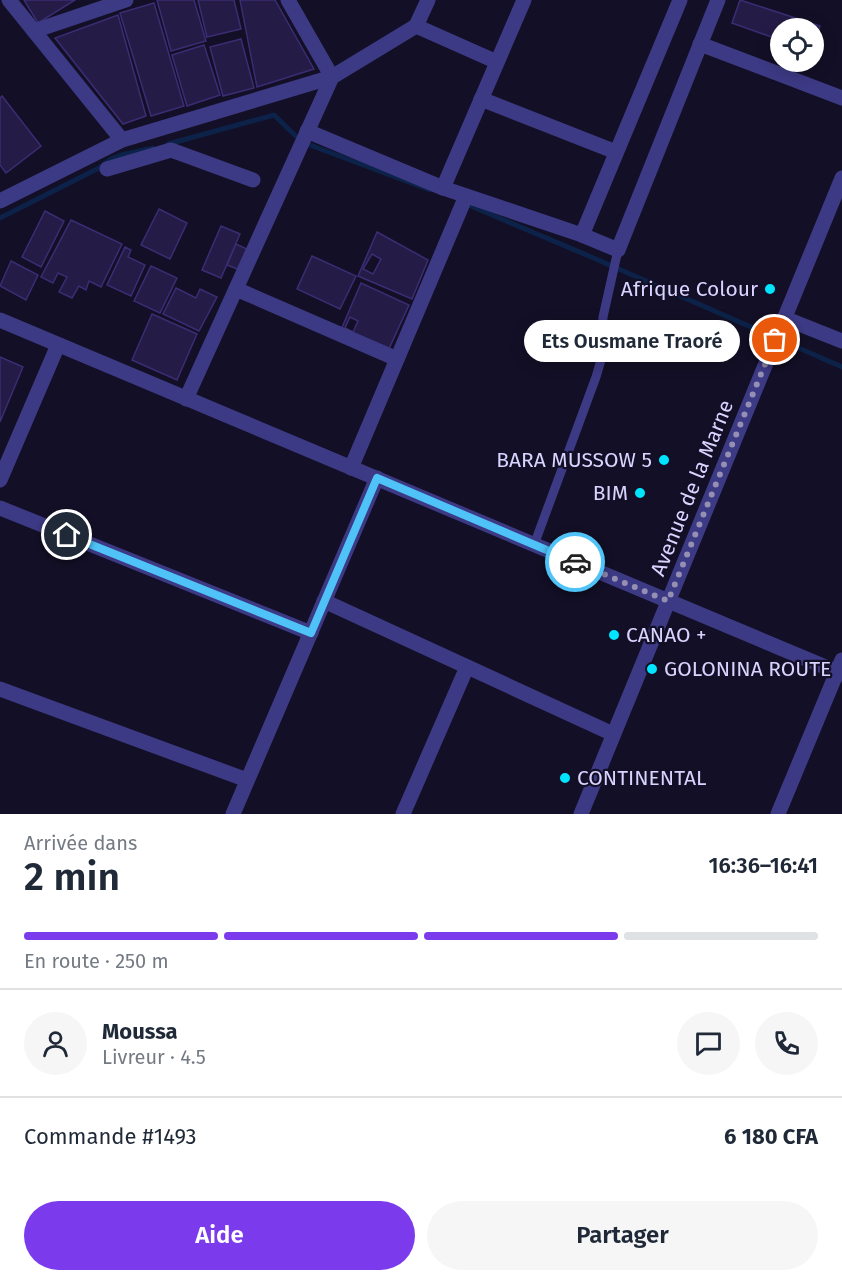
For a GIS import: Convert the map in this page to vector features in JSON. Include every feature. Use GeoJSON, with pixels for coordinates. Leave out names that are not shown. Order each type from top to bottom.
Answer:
{"type":"FeatureCollection","features":[{"type":"Feature","properties":{"kind":"street"},"geometry":{"type":"LineString","coordinates":[[9,0],[122,140]]}},
{"type":"Feature","properties":{"kind":"street"},"geometry":{"type":"LineString","coordinates":[[34,31],[126,0]]}},
{"type":"Feature","properties":{"kind":"street"},"geometry":{"type":"LineString","coordinates":[[288,0],[332,77]]}},
{"type":"Feature","properties":{"kind":"street"},"geometry":{"type":"LineString","coordinates":[[0,201],[122,140],[165,130],[332,77],[416,26],[428,0]]}},
{"type":"Feature","properties":{"kind":"street"},"geometry":{"type":"LineString","coordinates":[[443,188],[524,0]]}},
{"type":"Feature","properties":{"kind":"street"},"geometry":{"type":"LineString","coordinates":[[582,235],[680,0]]}},
{"type":"Feature","properties":{"kind":"street"},"geometry":{"type":"LineString","coordinates":[[307,131],[443,188],[582,235],[618,250],[718,0]]}},
{"type":"Feature","properties":{"kind":"street"},"geometry":{"type":"LineString","coordinates":[[416,26],[497,62]]}},
{"type":"Feature","properties":{"kind":"street"},"geometry":{"type":"LineString","coordinates":[[700,44],[842,98]]}},
{"type":"Feature","properties":{"kind":"street"},"geometry":{"type":"LineString","coordinates":[[186,399],[332,77]]}},
{"type":"Feature","properties":{"kind":"street"},"geometry":{"type":"LineString","coordinates":[[481,99],[616,152]]}},
{"type":"Feature","properties":{"kind":"street"},"geometry":{"type":"LineString","coordinates":[[165,130],[170,149]]}},
{"type":"Feature","properties":{"kind":"street"},"geometry":{"type":"LineString","coordinates":[[107,169],[170,149],[253,180]]}},
{"type":"Feature","properties":{"kind":"street","name":"Avenue de la Marne"},"geometry":{"type":"LineString","coordinates":[[581,814],[842,178]]}},
{"type":"Feature","properties":{"kind":"street"},"geometry":{"type":"LineString","coordinates":[[351,468],[466,196]]}},
{"type":"Feature","properties":{"kind":"street"},"geometry":{"type":"LineString","coordinates":[[236,289],[397,359]]}},
{"type":"Feature","properties":{"kind":"street"},"geometry":{"type":"LineString","coordinates":[[784,318],[842,341]]}},
{"type":"Feature","properties":{"kind":"street"},"geometry":{"type":"LineString","coordinates":[[0,320],[668,601],[840,668],[778,814]]}},
{"type":"Feature","properties":{"kind":"street"},"geometry":{"type":"LineString","coordinates":[[0,480],[58,345]]}},
{"type":"Feature","properties":{"kind":"street"},"geometry":{"type":"LineString","coordinates":[[233,814],[377,478]]}},
{"type":"Feature","properties":{"kind":"street"},"geometry":{"type":"LineString","coordinates":[[0,508],[311,633]]}},
{"type":"Feature","properties":{"kind":"street"},"geometry":{"type":"LineString","coordinates":[[324,602],[614,734]]}},
{"type":"Feature","properties":{"kind":"street"},"geometry":{"type":"LineString","coordinates":[[403,814],[467,667]]}},
{"type":"Feature","properties":{"kind":"street"},"geometry":{"type":"LineString","coordinates":[[0,689],[247,780]]}},
{"type":"Feature","properties":{"kind":"lane"},"geometry":{"type":"LineString","coordinates":[[534,545],[601,360],[604,308],[618,250]]}},
{"type":"Feature","properties":{"kind":"building"},"geometry":{"type":"Polygon","coordinates":[[[24,0],[75,0],[38,23],[24,0]]]}},
{"type":"Feature","properties":{"kind":"building"},"geometry":{"type":"Polygon","coordinates":[[[157,0],[194,0],[206,41],[171,51],[157,0]]]}},
{"type":"Feature","properties":{"kind":"building"},"geometry":{"type":"Polygon","coordinates":[[[198,0],[234,0],[241,29],[207,37],[198,0]]]}},
{"type":"Feature","properties":{"kind":"building"},"geometry":{"type":"Polygon","coordinates":[[[240,0],[275,0],[314,69],[257,87],[240,0]]]}},
{"type":"Feature","properties":{"kind":"building"},"geometry":{"type":"Polygon","coordinates":[[[740,0],[795,18],[770,18],[770,36],[732,23],[740,0]]]}},
{"type":"Feature","properties":{"kind":"building"},"geometry":{"type":"Polygon","coordinates":[[[154,3],[184,106],[151,116],[120,13],[154,3]]]}},
{"type":"Feature","properties":{"kind":"building"},"geometry":{"type":"Polygon","coordinates":[[[118,15],[146,116],[123,124],[55,38],[118,15]]]}},
{"type":"Feature","properties":{"kind":"building"},"geometry":{"type":"Polygon","coordinates":[[[241,39],[254,88],[223,96],[210,47],[241,39]]]}},
{"type":"Feature","properties":{"kind":"building"},"geometry":{"type":"Polygon","coordinates":[[[204,45],[220,95],[187,106],[172,55],[204,45]]]}},
{"type":"Feature","properties":{"kind":"building"},"geometry":{"type":"Polygon","coordinates":[[[2,96],[41,146],[6,173],[0,165],[0,98],[2,96]]]}},
{"type":"Feature","properties":{"kind":"building"},"geometry":{"type":"Polygon","coordinates":[[[159,209],[187,223],[170,259],[141,245],[159,209]]]}},
{"type":"Feature","properties":{"kind":"building"},"geometry":{"type":"Polygon","coordinates":[[[45,211],[64,221],[41,267],[22,257],[45,211]]]}},
{"type":"Feature","properties":{"kind":"building"},"geometry":{"type":"Polygon","coordinates":[[[71,220],[122,244],[101,287],[89,281],[86,290],[79,286],[72,298],[59,292],[67,277],[58,273],[53,283],[41,277],[71,220]]]}},
{"type":"Feature","properties":{"kind":"building"},"geometry":{"type":"Polygon","coordinates":[[[221,226],[240,234],[221,278],[202,270],[221,226]]]}},
{"type":"Feature","properties":{"kind":"building"},"geometry":{"type":"Polygon","coordinates":[[[377,232],[428,260],[412,299],[358,276],[377,232]],[[372,254],[363,269],[373,274],[381,259],[372,254]]]}},
{"type":"Feature","properties":{"kind":"building"},"geometry":{"type":"Polygon","coordinates":[[[236,244],[249,250],[240,270],[227,265],[236,244]]]}},
{"type":"Feature","properties":{"kind":"building"},"geometry":{"type":"Polygon","coordinates":[[[125,247],[131,250],[128,257],[145,265],[131,296],[107,285],[125,247]]]}},
{"type":"Feature","properties":{"kind":"building"},"geometry":{"type":"Polygon","coordinates":[[[312,256],[356,276],[340,309],[297,289],[312,256]]]}},
{"type":"Feature","properties":{"kind":"building"},"geometry":{"type":"Polygon","coordinates":[[[11,261],[38,275],[26,300],[0,286],[11,261]]]}},
{"type":"Feature","properties":{"kind":"building"},"geometry":{"type":"Polygon","coordinates":[[[151,266],[177,278],[160,313],[134,301],[151,266]]]}},
{"type":"Feature","properties":{"kind":"building"},"geometry":{"type":"Polygon","coordinates":[[[361,283],[409,305],[387,353],[340,332],[361,283]],[[350,317],[345,328],[353,332],[358,321],[350,317]]]}},
{"type":"Feature","properties":{"kind":"building"},"geometry":{"type":"Polygon","coordinates":[[[176,288],[196,298],[200,289],[217,297],[199,331],[163,314],[176,288]]]}},
{"type":"Feature","properties":{"kind":"building"},"geometry":{"type":"Polygon","coordinates":[[[152,314],[197,334],[177,380],[132,360],[152,314]]]}},
{"type":"Feature","properties":{"kind":"building"},"geometry":{"type":"Polygon","coordinates":[[[0,357],[23,367],[0,422],[0,357]]]}},
{"type":"Feature","properties":{"kind":"waterway"},"geometry":{"type":"LineString","coordinates":[[168,144],[274,115],[302,142],[430,190]]}},
{"type":"Feature","properties":{"kind":"waterway"},"geometry":{"type":"LineString","coordinates":[[0,218],[99,168],[111,159],[153,148]]}},
{"type":"Feature","properties":{"kind":"waterway"},"geometry":{"type":"LineString","coordinates":[[464,203],[842,367]]}},
{"type":"Feature","properties":{"kind":"way so far"},"geometry":{"type":"LineString","coordinates":[[575,562],[668,601],[775,340]]}},
{"type":"Feature","properties":{"kind":"place","name":"Afrique Colour"},"geometry":{"type":"Point","coordinates":[770,289]}},
{"type":"Feature","properties":{"kind":"place","name":"Ets Ousmane Traoré"},"geometry":{"type":"Point","coordinates":[775,340]}},
{"type":"Feature","properties":{"kind":"place","name":"BARA MUSSOW 5"},"geometry":{"type":"Point","coordinates":[664,460]}},
{"type":"Feature","properties":{"kind":"place","name":"BIM"},"geometry":{"type":"Point","coordinates":[640,493]}},
{"type":"Feature","properties":{"kind":"place","name":"CANAO +"},"geometry":{"type":"Point","coordinates":[614,635]}},
{"type":"Feature","properties":{"kind":"place","name":"GOLONINA ROUTE"},"geometry":{"type":"Point","coordinates":[652,669]}},
{"type":"Feature","properties":{"kind":"place","name":"CONTINENTAL"},"geometry":{"type":"Point","coordinates":[565,778]}},
{"type":"Feature","properties":{"kind":"route"},"geometry":{"type":"LineString","coordinates":[[67,535],[311,633],[377,478],[575,562]]}}]}
